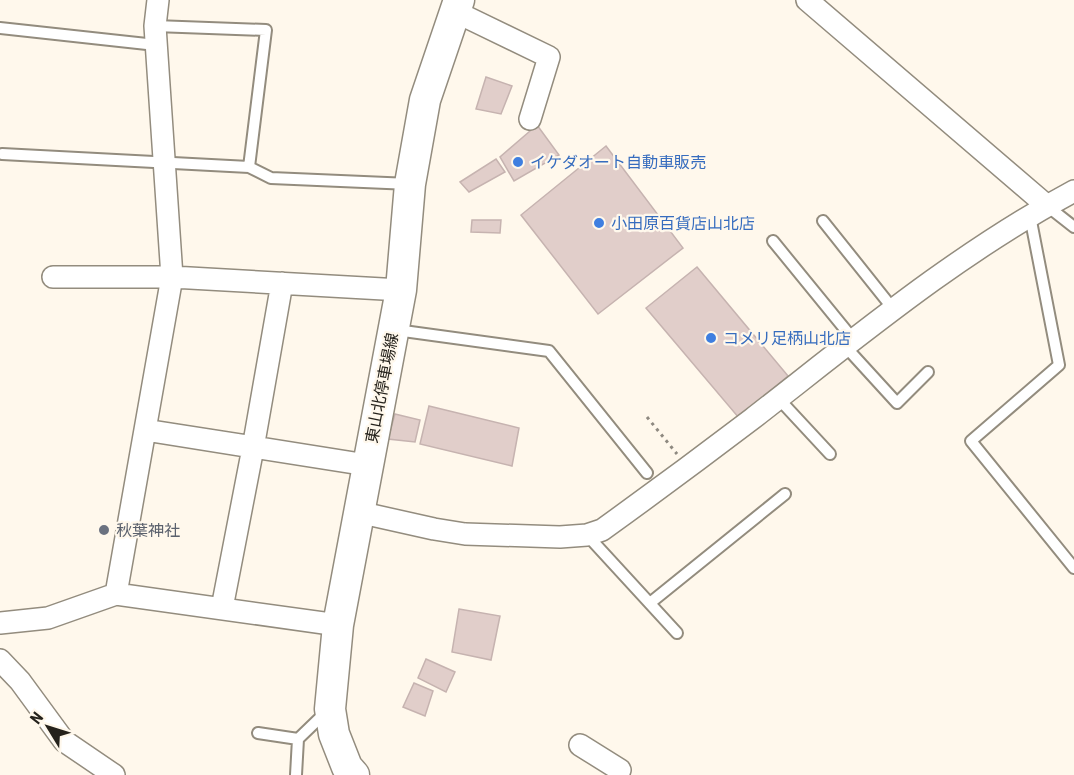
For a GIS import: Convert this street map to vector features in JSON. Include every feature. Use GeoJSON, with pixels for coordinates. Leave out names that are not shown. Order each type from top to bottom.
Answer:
{"type":"FeatureCollection","features":[{"type":"Feature","properties":{"kind":"main road","name":"東山北停車場線"},"geometry":{"type":"LineString","coordinates":[[354,775],[347,767],[333,734],[330,708],[338,625],[401,290],[410,184],[425,100],[456,5]]}},
{"type":"Feature","properties":{"kind":"street"},"geometry":{"type":"LineString","coordinates":[[116,594],[172,277],[155,35],[158,0]]}},
{"type":"Feature","properties":{"kind":"street"},"geometry":{"type":"LineString","coordinates":[[807,0],[1038,211]]}},
{"type":"Feature","properties":{"kind":"street"},"geometry":{"type":"LineString","coordinates":[[456,5],[549,57],[530,119]]}},
{"type":"Feature","properties":{"kind":"street"},"geometry":{"type":"LineString","coordinates":[[358,512],[465,534],[560,537],[587,535],[602,530],[688,467],[848,342],[969,256],[1038,211],[1074,191]]}},
{"type":"Feature","properties":{"kind":"street"},"geometry":{"type":"LineString","coordinates":[[52,277],[172,277],[401,290]]}},
{"type":"Feature","properties":{"kind":"street"},"geometry":{"type":"LineString","coordinates":[[222,608],[282,283]]}},
{"type":"Feature","properties":{"kind":"street"},"geometry":{"type":"LineString","coordinates":[[145,430],[367,465]]}},
{"type":"Feature","properties":{"kind":"street"},"geometry":{"type":"LineString","coordinates":[[0,623],[48,618],[116,594],[338,625]]}},
{"type":"Feature","properties":{"kind":"street"},"geometry":{"type":"LineString","coordinates":[[0,660],[20,681],[64,741],[114,775]]}},
{"type":"Feature","properties":{"kind":"street"},"geometry":{"type":"LineString","coordinates":[[580,745],[620,770],[617,775]]}},
{"type":"Feature","properties":{"kind":"lane"},"geometry":{"type":"LineString","coordinates":[[0,28],[155,35],[266,30],[249,167]]}},
{"type":"Feature","properties":{"kind":"lane"},"geometry":{"type":"LineString","coordinates":[[2,154],[249,167],[271,178],[410,184]]}},
{"type":"Feature","properties":{"kind":"lane"},"geometry":{"type":"LineString","coordinates":[[1038,211],[1074,227]]}},
{"type":"Feature","properties":{"kind":"lane"},"geometry":{"type":"LineString","coordinates":[[1038,211],[1059,365],[971,441],[1074,567]]}},
{"type":"Feature","properties":{"kind":"lane"},"geometry":{"type":"LineString","coordinates":[[823,221],[894,310]]}},
{"type":"Feature","properties":{"kind":"lane"},"geometry":{"type":"LineString","coordinates":[[773,240],[848,342],[897,403],[928,372]]}},
{"type":"Feature","properties":{"kind":"lane"},"geometry":{"type":"LineString","coordinates":[[393,330],[549,351],[647,473]]}},
{"type":"Feature","properties":{"kind":"lane"},"geometry":{"type":"LineString","coordinates":[[778,398],[830,454]]}},
{"type":"Feature","properties":{"kind":"lane"},"geometry":{"type":"LineString","coordinates":[[650,603],[785,494]]}},
{"type":"Feature","properties":{"kind":"lane"},"geometry":{"type":"LineString","coordinates":[[587,535],[677,633]]}},
{"type":"Feature","properties":{"kind":"lane"},"geometry":{"type":"LineString","coordinates":[[296,775],[298,740],[330,708]]}},
{"type":"Feature","properties":{"kind":"lane"},"geometry":{"type":"LineString","coordinates":[[258,733],[298,740]]}},
{"type":"Feature","properties":{"kind":"path"},"geometry":{"type":"LineString","coordinates":[[647,417],[688,467]]}},
{"type":"Feature","properties":{"kind":"building"},"geometry":{"type":"Polygon","coordinates":[[[486,77],[512,86],[501,114],[476,109],[486,77]]]}},
{"type":"Feature","properties":{"kind":"building"},"geometry":{"type":"Polygon","coordinates":[[[537,125],[559,155],[514,181],[500,157],[537,125]]]}},
{"type":"Feature","properties":{"kind":"building"},"geometry":{"type":"Polygon","coordinates":[[[606,146],[683,248],[598,314],[521,215],[606,146]]]}},
{"type":"Feature","properties":{"kind":"building"},"geometry":{"type":"Polygon","coordinates":[[[496,159],[505,172],[469,192],[460,182],[496,159]]]}},
{"type":"Feature","properties":{"kind":"building"},"geometry":{"type":"Polygon","coordinates":[[[472,220],[501,220],[500,233],[471,232],[472,220]]]}},
{"type":"Feature","properties":{"kind":"building"},"geometry":{"type":"Polygon","coordinates":[[[697,267],[788,376],[739,418],[646,308],[697,267]]]}},
{"type":"Feature","properties":{"kind":"building"},"geometry":{"type":"Polygon","coordinates":[[[429,406],[519,428],[512,466],[420,444],[429,406]]]}},
{"type":"Feature","properties":{"kind":"building"},"geometry":{"type":"Polygon","coordinates":[[[395,414],[420,420],[415,442],[388,439],[395,414]]]}},
{"type":"Feature","properties":{"kind":"building"},"geometry":{"type":"Polygon","coordinates":[[[459,609],[500,616],[491,660],[452,652],[459,609]]]}},
{"type":"Feature","properties":{"kind":"building"},"geometry":{"type":"Polygon","coordinates":[[[426,659],[455,672],[446,692],[418,678],[426,659]]]}},
{"type":"Feature","properties":{"kind":"building"},"geometry":{"type":"Polygon","coordinates":[[[414,683],[433,691],[425,716],[403,707],[414,683]]]}},
{"type":"Feature","properties":{"kind":"place","name":"イケダオート自動車販売"},"geometry":{"type":"Point","coordinates":[518,162]}},
{"type":"Feature","properties":{"kind":"place","name":"小田原百貨店山北店"},"geometry":{"type":"Point","coordinates":[599,223]}},
{"type":"Feature","properties":{"kind":"place","name":"コメリ足柄山北店"},"geometry":{"type":"Point","coordinates":[711,338]}},
{"type":"Feature","properties":{"kind":"place","name":"秋葉神社"},"geometry":{"type":"Point","coordinates":[104,530]}}]}
